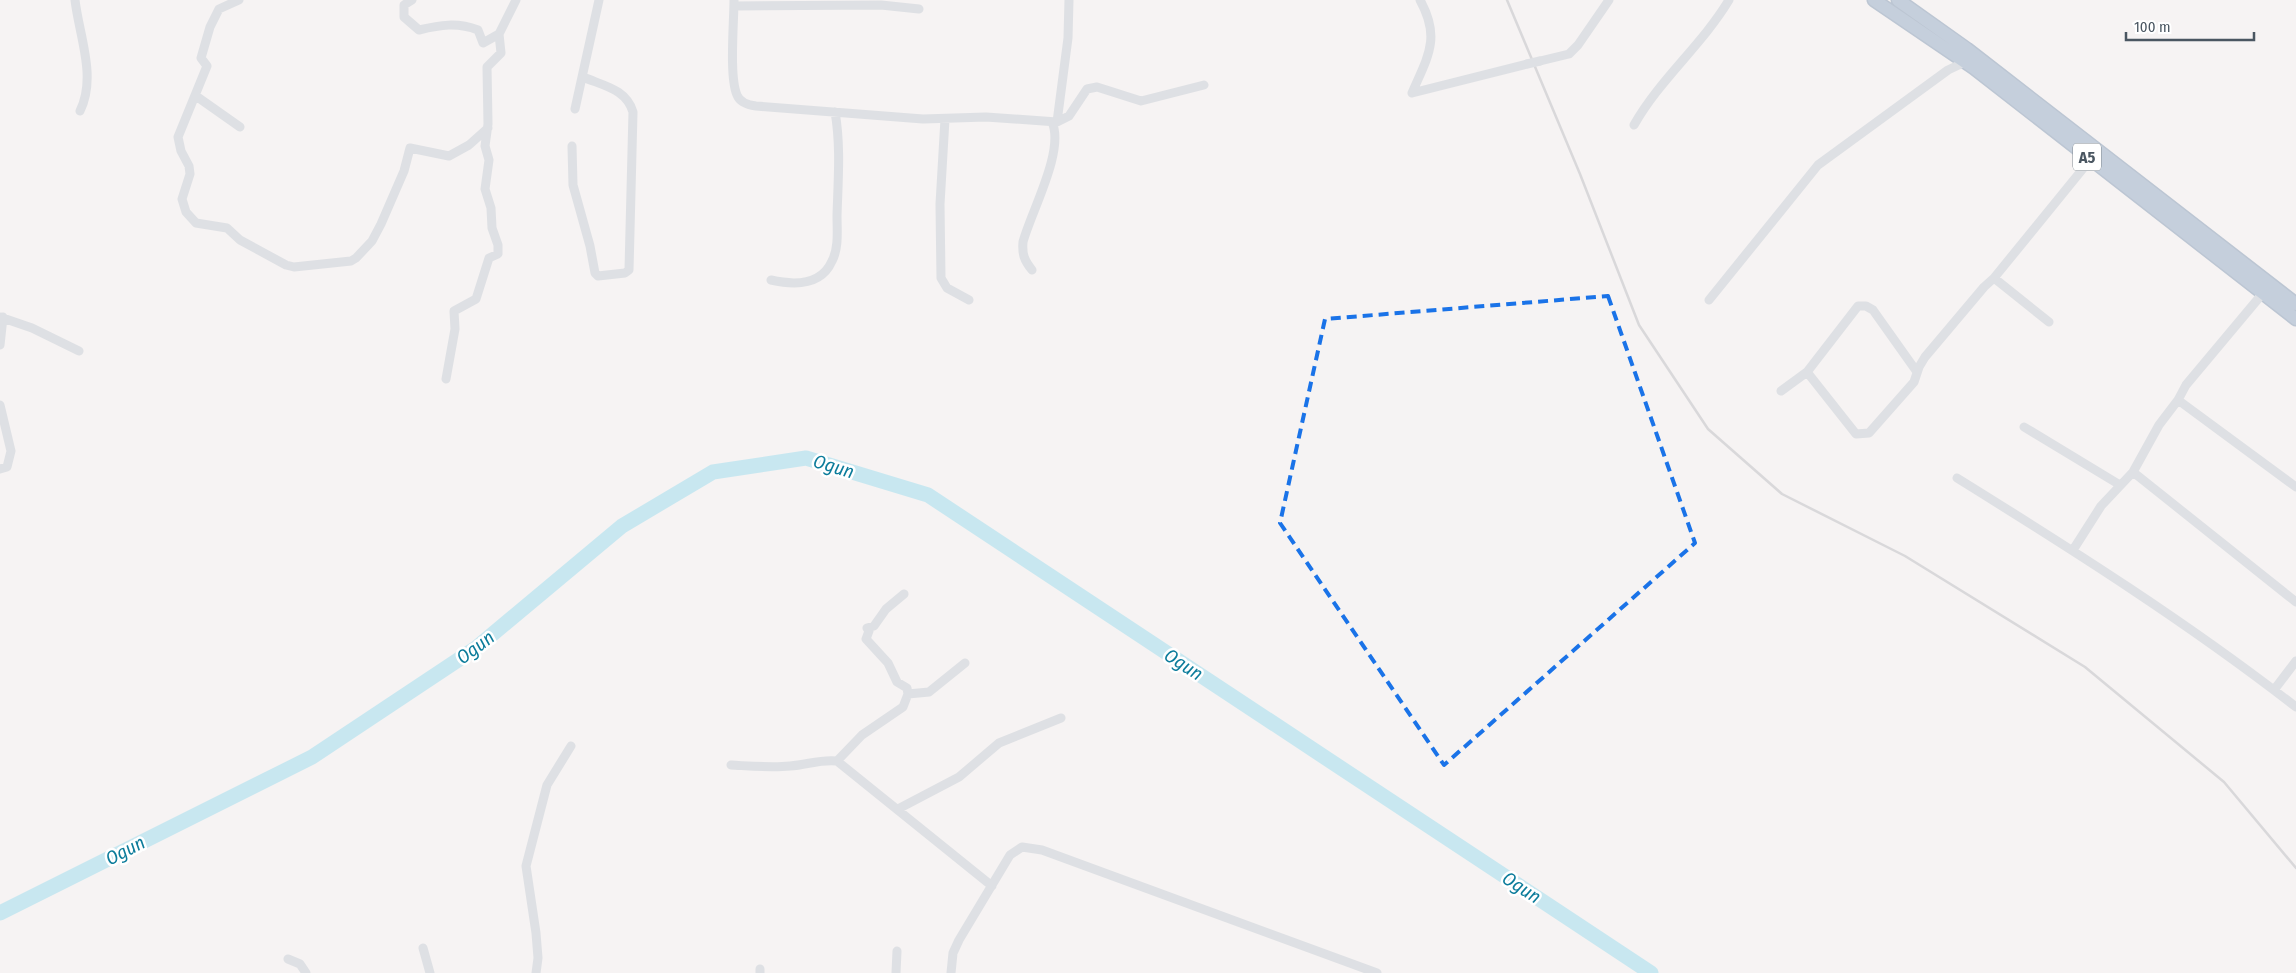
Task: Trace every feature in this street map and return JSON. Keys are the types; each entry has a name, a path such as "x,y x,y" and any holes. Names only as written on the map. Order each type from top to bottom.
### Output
{"highway":[{"name":"A5","path":"1874,0 1965,62 2296,319"},
{"name":"A5","path":"1904,1 2296,304"}],"street":[{"path":"76,0 85,50 86,70 86,99 80,111"},
{"path":"239,0 220,9 210,27 201,58 207,66 178,137 181,151 189,166 190,174 182,199 186,212 196,223 227,228 240,240 273,259 294,267 351,262 372,241 381,224 404,171 410,148 449,156 469,145 488,128"},
{"path":"412,0 404,4 404,17 419,30 448,24 469,27 478,30 483,43 499,34"},
{"path":"446,379 455,329 454,311 476,299 489,258 498,254 498,245 492,228 491,208 485,189 489,167 485,146 488,128 487,67 501,53 499,34 516,0"},
{"path":"575,109 599,0"},
{"path":"1032,270 1022,253 1023,242 1048,177 1068,38 1069,0"},
{"path":"1420,0 1430,21 1432,43 1412,92 1569,54 1578,45 1609,0"},
{"path":"1634,125 1648,101 1700,43 1730,0"},
{"path":"919,9 881,5 734,3 734,82 737,96 744,104 835,112 923,119 986,117 1055,122 1069,116 1083,93 1090,88 1097,87 1141,101 1204,86"},
{"path":"1709,300 1818,165 1948,70 1965,62"},
{"path":"572,146 573,185 590,246 595,273 598,276 625,273 629,270 633,112 630,101 624,94 583,78"},
{"path":"196,96 240,127"},
{"path":"771,280 800,284 813,280 832,262 837,244 839,201 838,131 835,112"},
{"path":"945,118 940,204 941,278 947,288 969,300"},
{"path":"1807,372 1856,434 1869,433 1914,382 1925,357 1984,287 1994,278 2090,160"},
{"path":"1994,278 2049,322"},
{"path":"2072,550 2102,506 2132,472 2186,385 2263,293"},
{"path":"1781,391 1807,372 1852,311 1858,306 1866,306 1873,310 1917,372"},
{"path":"0,345 1,317 79,351"},
{"path":"2178,400 2296,487"},
{"path":"0,405 11,450 7,467 0,469"},
{"path":"2024,427 2120,486"},
{"path":"2132,472 2296,602"},
{"path":"1957,478 2072,550 2296,707"},
{"path":"837,760 862,735 903,707 908,694 907,688 897,682 888,663 866,638 869,631 867,628 874,626 886,609 904,594"},
{"path":"2274,690 2296,661"},
{"path":"908,694 929,692 965,663"},
{"path":"898,809 959,777 999,743 1061,718"},
{"path":"536,973 538,958 536,933 526,866 547,785 571,746"},
{"path":"731,765 788,767 823,759 837,760 992,886"},
{"path":"952,973 953,953 1015,849 1022,847 1042,850 1377,973"},
{"path":"423,948 430,973"},
{"path":"896,973 897,951"},
{"path":"288,959 300,964 306,973"}],"highlighted area":[{"path":"1608,296 1695,543 1444,765 1280,523 1325,319"}],"waterway":[{"name":"Ogun","path":"0,913 312,757 476,648 622,526 713,472 806,458 928,495 1651,973"}],"railway":[{"path":"1507,0 1580,174 1639,325 1708,429 1782,494 1905,556 2085,667 2224,782 2296,868"}]}
